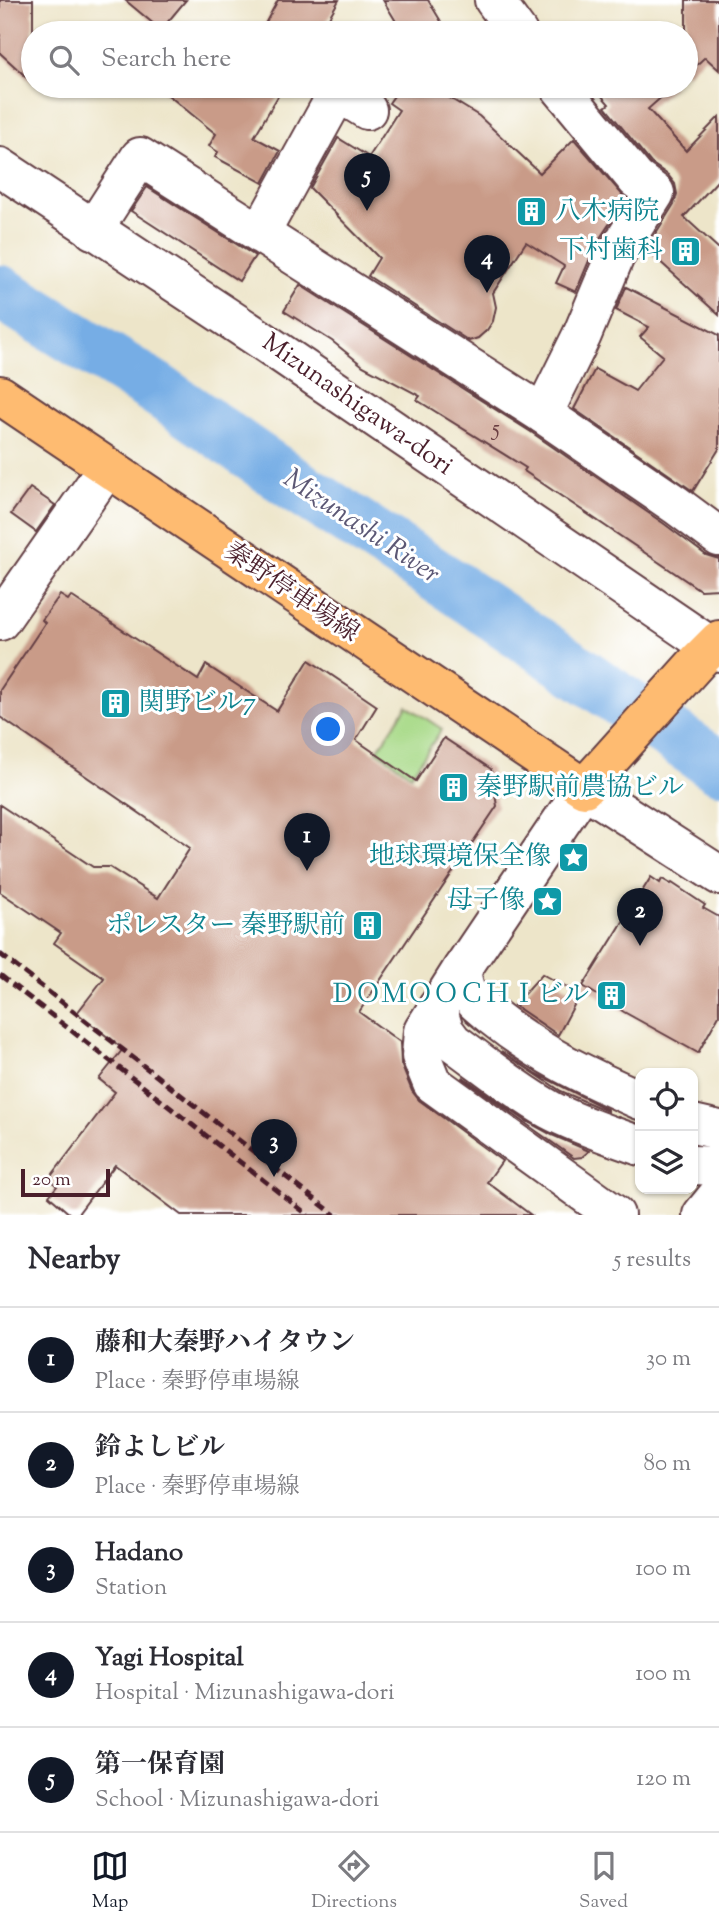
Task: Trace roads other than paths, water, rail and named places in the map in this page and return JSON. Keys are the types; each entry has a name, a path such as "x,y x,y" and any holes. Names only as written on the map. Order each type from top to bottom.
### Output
{"main road":[{"name":"秦野停車場線","path":"0,395 107,468 592,779"},
{"path":"592,779 712,650"}],"street":[{"path":"494,0 509,21"},
{"path":"261,232 335,98"},
{"path":"348,98 367,110"},
{"path":"543,414 582,335 615,256 655,192 636,180 569,98"},
{"path":"93,230 141,157 543,414 719,537"},
{"name":"Mizunashigawa-dori","path":"0,167 257,337 712,650"},
{"path":"0,621 107,468"},
{"path":"615,1215 432,1083 421,1056 423,1031 462,969 592,779 719,875"},
{"path":"462,969 467,992 477,1004 519,1038 578,1072 635,1098"},
{"path":"437,1008 444,1030 453,1042 523,1093 574,1121 635,1144"},
{"path":"698,1125 719,1130"},
{"path":"698,1165 719,1166"},
{"path":"702,1215 719,1194"}],"waterway":[{"name":"Mizunashi River","path":"0,292 155,388 294,484 449,584 719,767"}],"railway":[{"path":"0,954 335,1215"},
{"path":"0,975 308,1215"}],"place":[{"name":"第一保育園","path":"367,211"},
{"name":"八木病院","path":"532,212"},
{"name":"下村歯科","path":"686,251"},
{"name":"Yagi Hospital","path":"487,293"},
{"name":"関野ビル7","path":"116,703"},
{"name":"秦野駅前農協ビル","path":"453,788"},
{"name":"地球環境保全像","path":"574,857"},
{"name":"藤和大秦野ハイタウン","path":"307,871"},
{"name":"母子像","path":"548,901"},
{"name":"ポレスター 秦野駅前","path":"368,926"},
{"name":"鈴よしビル","path":"640,946"},
{"name":"ＤＯＭＯＯＣＨＩビル","path":"612,995"},
{"name":"Hadano","path":"274,1177"}]}
